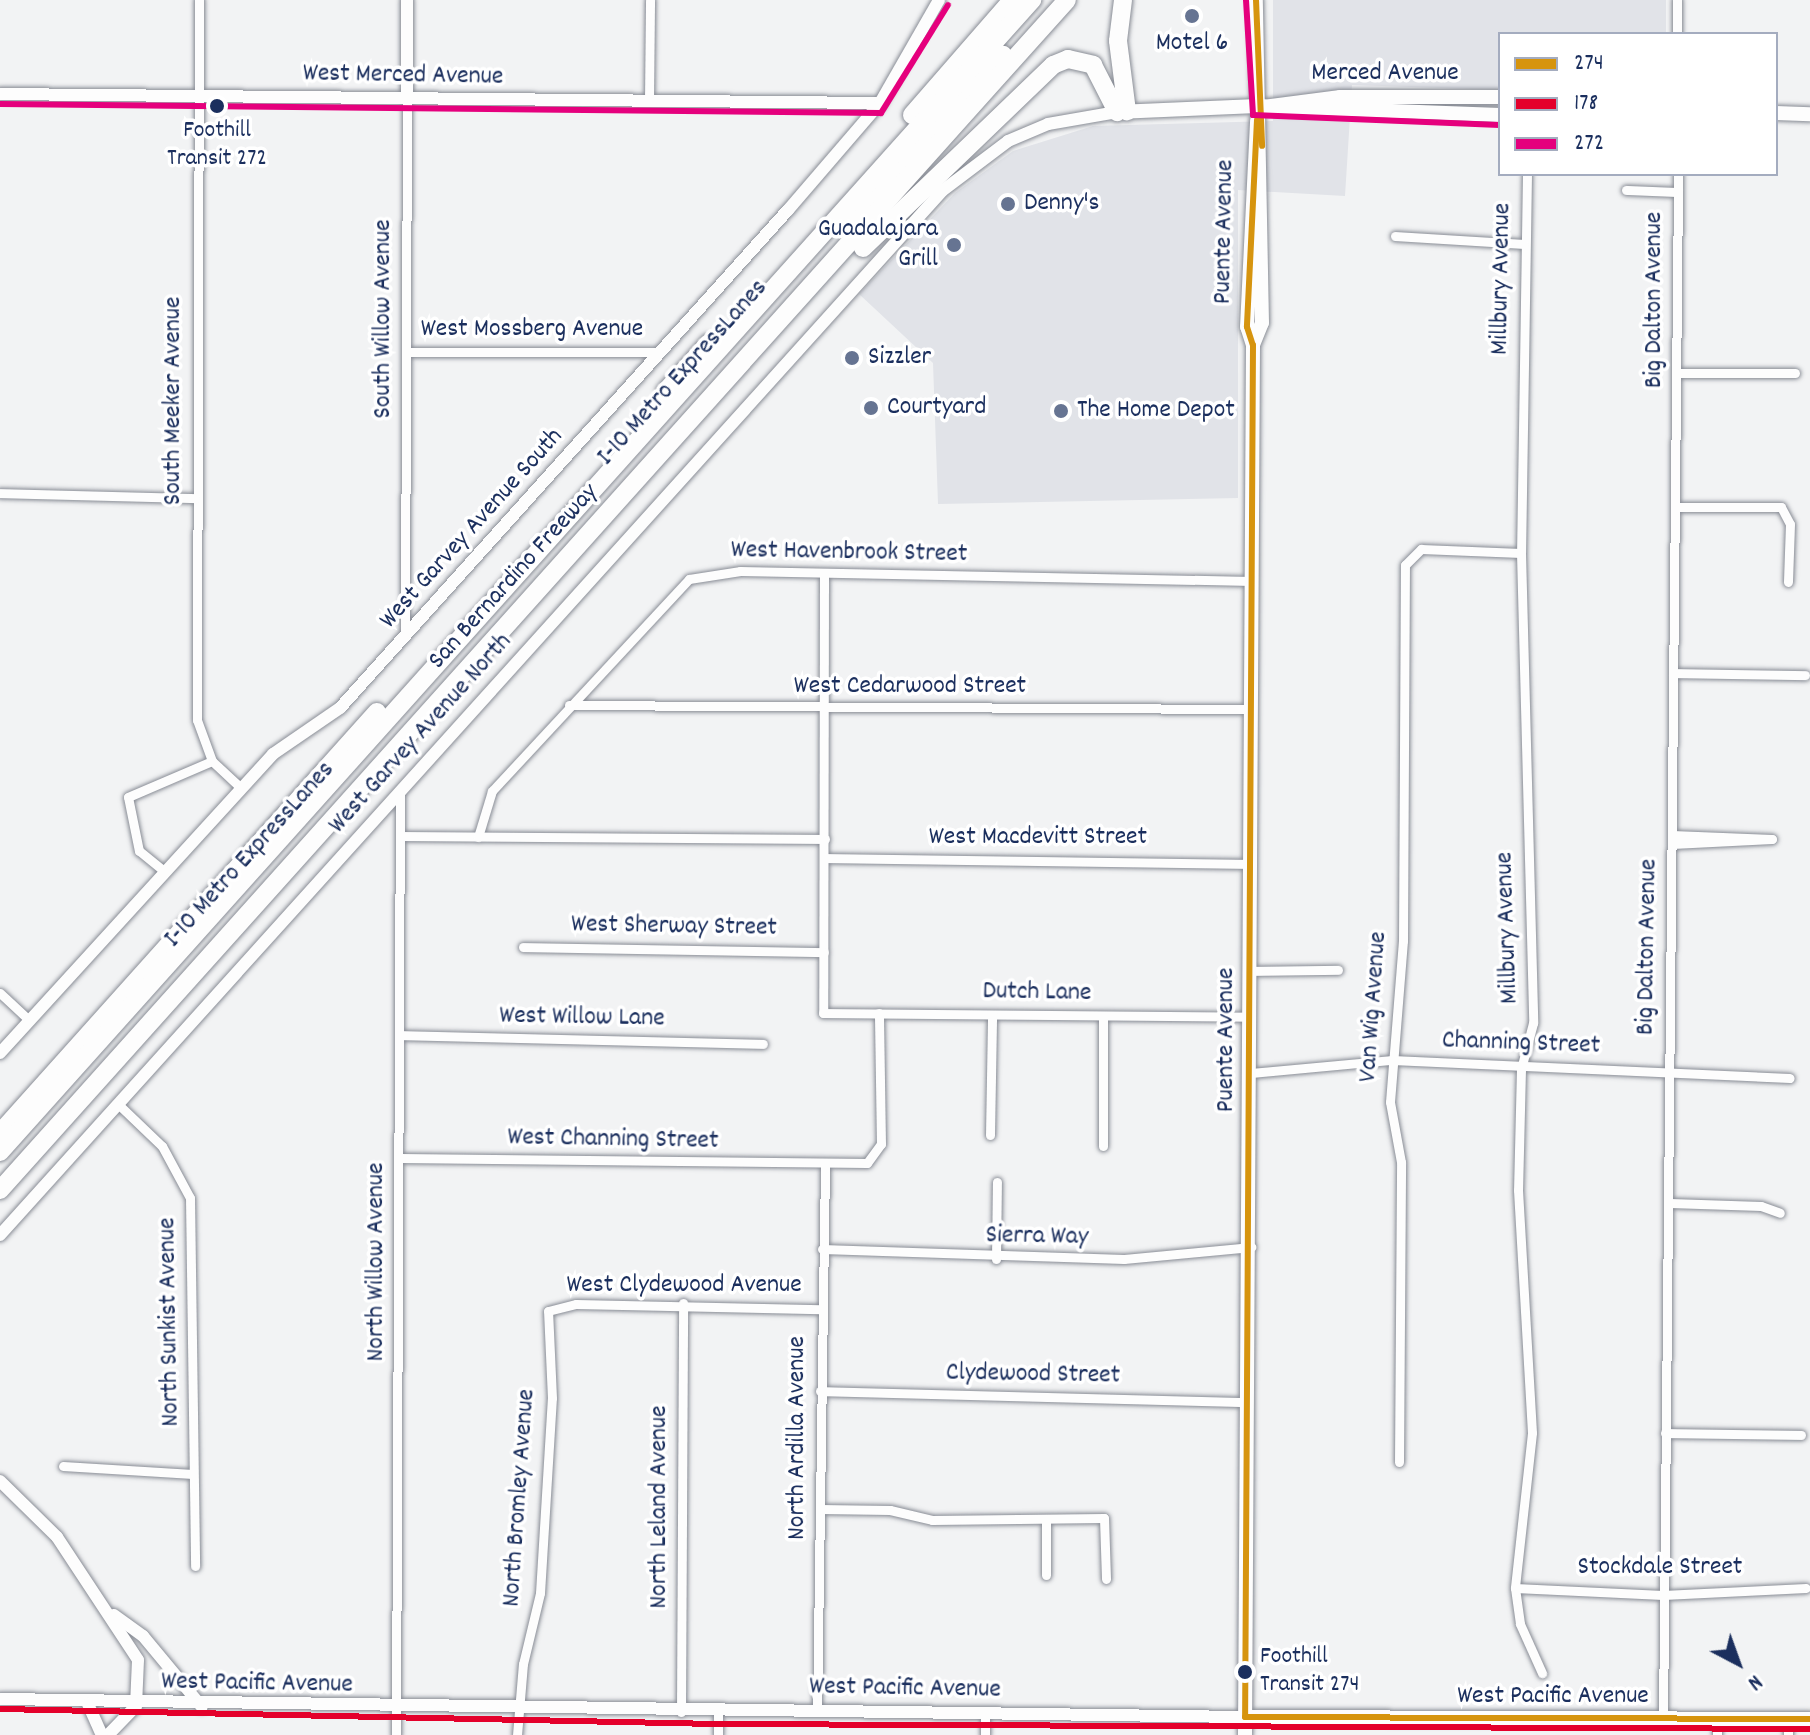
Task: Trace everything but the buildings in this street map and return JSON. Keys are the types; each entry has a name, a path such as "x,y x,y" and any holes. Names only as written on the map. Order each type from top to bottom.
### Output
{"highway":[{"path":"916,111 999,0"},
{"name":"San Bernardino Freeway","path":"0,1133 1012,0"},
{"name":"I-10 Metro ExpressLanes","path":"0,1152 1032,0"},
{"name":"I-10 Metro ExpressLanes","path":"0,1172 1051,0"},
{"name":"San Bernardino Freeway","path":"0,1190 1067,0"},
{"path":"1122,112 1118,41 1123,0"},
{"path":"767,336 807,309 1022,88 1053,65 1068,59 1093,65 1122,112"},
{"path":"0,1114 51,1074"}],"main road":[{"name":"Puente Avenue","path":"1245,1735 1245,1402 1251,1247 1249,864 1253,345 1248,254 1262,111 1256,0"},
{"name":"Merced Avenue","path":"1262,111 1340,97 1498,97"},
{"path":"1122,112 1262,111"},
{"name":"Merced Avenue","path":"1262,111 1498,115"},
{"path":"1778,113 1810,114"},
{"name":"West Pacific Avenue","path":"1245,1717 1663,1721 1717,1728 1788,1727 1810,1719"}],"street":[{"name":"South Meeker Avenue","path":"199,0 195,498 197,720 212,761 240,787"},
{"name":"South Willow Avenue","path":"405,637 407,0"},
{"path":"649,100 650,0"},
{"name":"West Garvey Avenue South","path":"0,1053 240,787 273,754 340,708 405,637 880,103 939,0"},
{"path":"1677,0 1677,32"},
{"name":"West Merced Avenue","path":"0,94 880,103"},
{"name":"West Garvey Avenue North","path":"0,1235 874,262 942,191 1008,141 1048,124 1122,112"},
{"name":"Millbury Avenue","path":"1527,176 1521,553 1533,1023 1521,1069 1519,1203 1532,1433 1515,1588 1520,1624 1542,1673"},
{"name":"Big Dalton Avenue","path":"1663,1721 1678,176"},
{"path":"1626,190 1678,192"},
{"path":"1395,236 1524,244"},
{"name":"West Mossberg Avenue","path":"406,352 658,352"},
{"path":"1677,373 1795,373"},
{"path":"0,493 195,498"},
{"path":"1676,507 1781,507 1790,524 1788,582"},
{"name":"Van Wig Avenue","path":"1399,1462 1401,1162 1391,1123 1392,1060 1403,941 1408,555 1521,553"},
{"name":"West Havenbrook Street","path":"478,837 492,791 689,579 740,571 1252,581"},
{"path":"824,575 827,710 824,952"},
{"path":"1673,673 1805,675"},
{"name":"West Cedarwood Street","path":"569,705 827,710 1251,709"},
{"path":"164,871 139,851 128,797 212,761"},
{"name":"North Willow Avenue","path":"396,1735 403,836 400,789"},
{"path":"403,836 825,839"},
{"path":"1672,840 1772,839 1672,840"},
{"name":"West Macdevitt Street","path":"826,858 1249,864"},
{"name":"West Sherway Street","path":"523,947 824,952"},
{"name":"Dutch Lane","path":"824,952 823,1013 1251,1017"},
{"path":"1250,971 1338,970"},
{"path":"0,993 29,1020"},
{"path":"825,1166 867,1163 878,1155 879,1013"},
{"path":"990,1135 992,1015"},
{"path":"1103,1016 1103,1146"},
{"name":"West Willow Lane","path":"400,1035 763,1044"},
{"name":"Channing Street","path":"1251,1073 1392,1060 1521,1069 1669,1070 1790,1078"},
{"name":"North Sunkist Avenue","path":"118,1104 162,1146 190,1198 195,1566"},
{"name":"West Channing Street","path":"400,1158 825,1166"},
{"name":"North Ardilla Avenue","path":"817,1711 825,1166"},
{"path":"996,1259 997,1182"},
{"path":"1670,1203 1761,1206 1780,1213"},
{"name":"Sierra Way","path":"822,1249 996,1259 1124,1259 1251,1247"},
{"name":"West Clydewood Avenue","path":"548,1311 576,1304 683,1303 821,1309"},
{"name":"North Leland Avenue","path":"681,1712 683,1303"},
{"name":"North Bromley Avenue","path":"517,1735 517,1710 540,1593 552,1398 548,1311"},
{"name":"Clydewood Street","path":"820,1391 1245,1402"},
{"path":"1665,1433 1801,1435"},
{"path":"63,1466 193,1474"},
{"path":"0,1481 57,1537 109,1611 138,1660 136,1706 105,1735 98,1712 88,1704"},
{"path":"820,1509 890,1510 932,1520 1104,1518 1106,1579"},
{"path":"1046,1519 1046,1575"},
{"name":"Stockdale Street","path":"1515,1588 1663,1595 1806,1588"},
{"path":"109,1611 143,1636 202,1707"},
{"name":"West Pacific Avenue","path":"0,1699 136,1706 396,1710 718,1714 817,1711 1245,1717"},
{"path":"985,1713 985,1735"},
{"path":"718,1714 718,1735"}],"shaded area":[{"path":"1273,0 1666,0 1666,32 1498,32 1498,90 1352,85 1345,196 1238,190 1238,498 938,504 933,363 859,294 955,193 1013,151 1093,126 1273,121"}],"transit line":[{"name":"272","path":"1246,0 1253,115 1498,125"},
{"name":"274","path":"1256,0 1262,146"},
{"name":"272","path":"0,104 881,113 948,5"},
{"name":"274","path":"1257,120 1247,327 1253,345 1245,1717 1810,1719"},
{"name":"178","path":"0,1709 718,1724 1810,1729"}],"place":[{"name":"Motel 6","path":"1192,16"},
{"name":"Foothill Transit 272","path":"217,106"},
{"name":"Denny's","path":"1008,204"},
{"name":"Guadalajara Grill","path":"954,245"},
{"name":"Sizzler","path":"852,358"},
{"name":"Courtyard","path":"871,408"},
{"name":"The Home Depot","path":"1061,411"},
{"name":"Foothill Transit 274","path":"1245,1672"}]}
